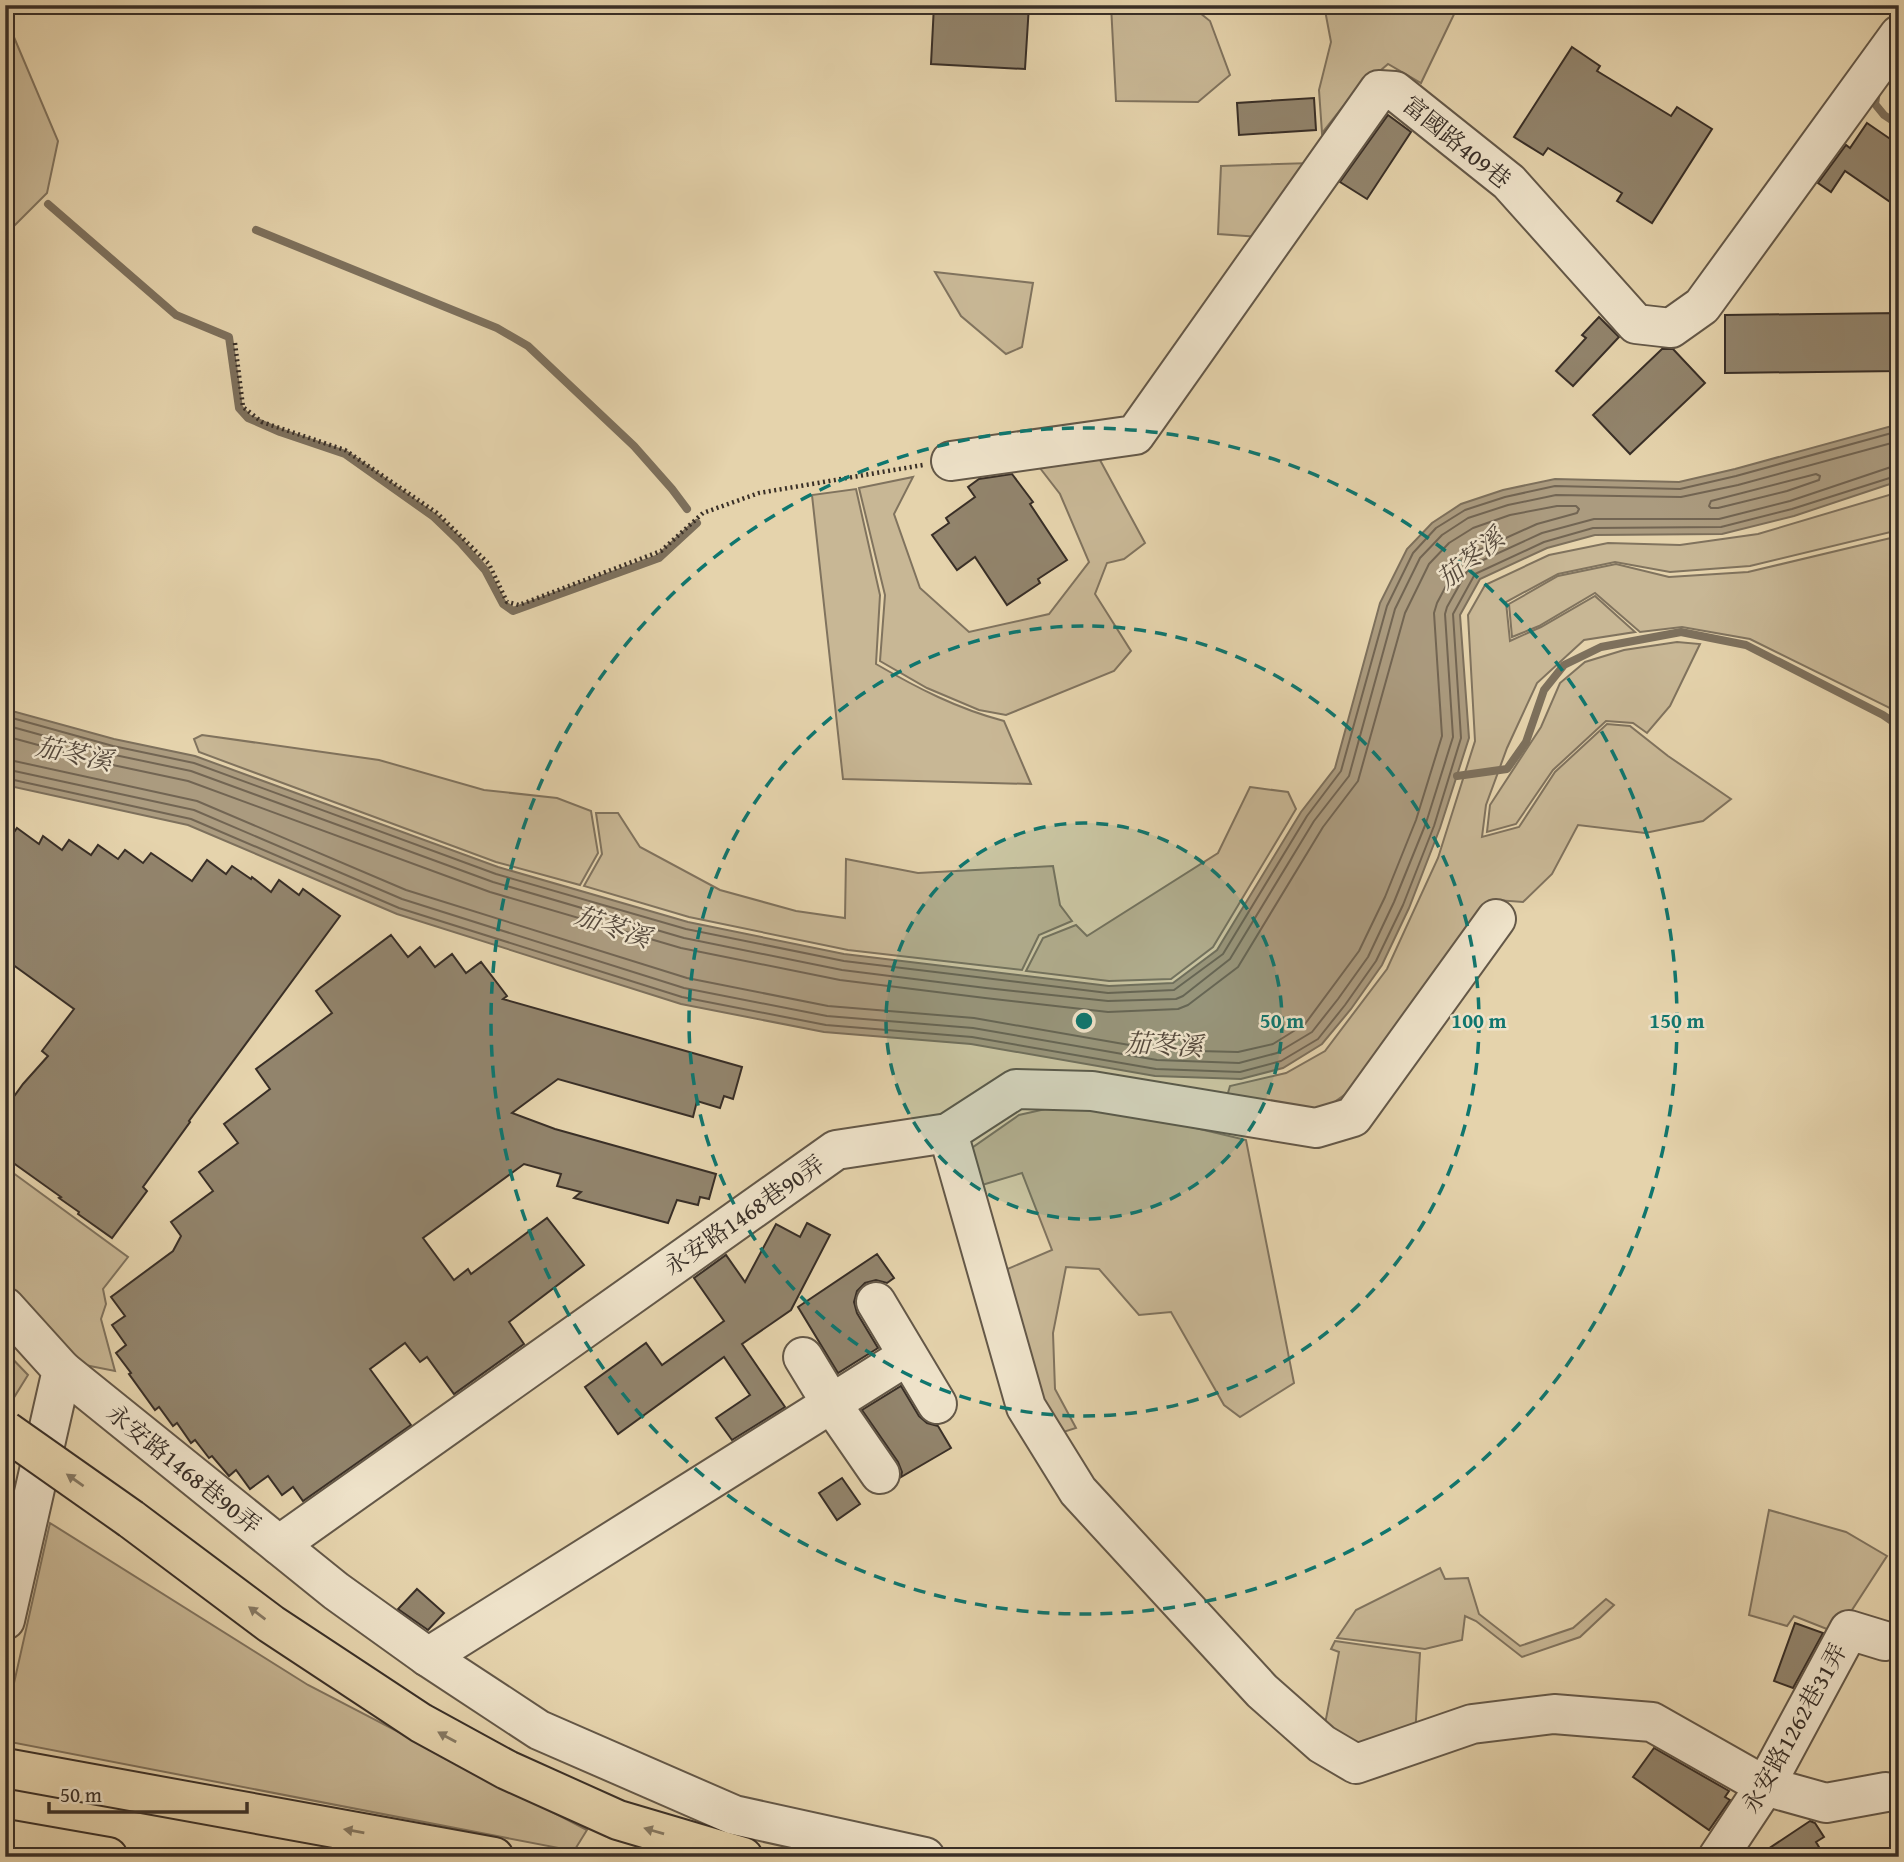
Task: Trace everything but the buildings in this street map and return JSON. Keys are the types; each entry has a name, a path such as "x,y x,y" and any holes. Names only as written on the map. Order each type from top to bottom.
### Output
{"highway":[{"path":"6,1430 271,1624 421,1723 507,1770 618,1820 743,1857"},
{"path":"5,1768 494,1857"},
{"path":"5,1839 108,1857"}],"street":[{"name":"富國路409巷","path":"951,461 1135,435 1379,90 1395,91 1509,182 1636,324 1671,328 1702,306 1899,34"},
{"name":"永安路1468巷90弄","path":"5,1307 62,1370 279,1545 836,1150 948,1133 1016,1089 1092,1091 1316,1128 1353,1117 1496,919"},
{"path":"948,1133 1026,1407 1078,1491 1262,1691 1322,1744 1356,1764 1472,1724 1554,1714 1652,1722 1765,1786 1826,1803 1886,1792"},
{"path":"876,1302 937,1404"},
{"path":"428,1657 907,1356"},
{"path":"803,1357 880,1474"},
{"path":"5,1620 62,1370"},
{"path":"279,1545 336,1591 428,1657 539,1730 734,1815 925,1857"},
{"name":"永安路1262巷31弄","path":"1718,1857 1765,1786 1849,1630 1885,1641"}],"path":[{"path":"235,343 243,407 262,422 345,450 437,513 489,565 507,602 519,605 661,551 703,513 759,493 951,461"}],"shaded area":[{"path":"1111,5 1190,5 1210,21 1230,75 1198,102 1116,101"},
{"path":"1324,5 1458,6 1421,83 1388,64 1352,95 1322,133 1319,90 1331,42"},
{"path":"5,16 58,141 47,193 10,230 5,230"},
{"path":"1311,163 1260,237 1218,234 1221,166"},
{"path":"935,272 1033,283 1022,347 1006,354 961,316"},
{"path":"1094,449 1145,543 1124,559 1107,563 1095,594 1131,651 1114,671 1006,715 979,710 927,688 880,661 885,595 859,488 913,477 894,514 920,588 969,632 1049,614 1089,562 1060,494 1033,459"},
{"path":"856,489 880,595 876,664 938,697 1004,721 1031,784 843,779 812,495"},
{"path":"1899,492 1899,530 1750,566 1670,572 1615,562 1558,574 1506,602 1510,641 1541,627 1595,596 1635,632 1584,640 1537,683 1507,748 1486,805 1482,837 1519,827 1555,772 1607,724 1630,726 1731,799 1703,821 1645,833 1578,825 1552,874 1523,902 1496,900 1361,1083 1326,1108 1294,1112 1225,1103 1230,1086 1286,1073 1325,1051 1387,969 1438,858 1475,741 1468,615 1485,585 1549,555 1608,543 1680,545 1758,534"},
{"path":"1899,536 1899,715 1888,707 1750,639 1682,627 1640,632 1595,593 1539,626 1512,637 1509,604 1558,576 1616,564 1669,577 1748,572"},
{"path":"1677,642 1700,644 1670,706 1647,733 1633,723 1606,721 1553,770 1516,824 1487,832 1490,805 1541,727 1560,683 1585,662 1624,650"},
{"path":"202,735 379,760 484,790 557,798 591,811 598,853 580,885 496,862 199,752 194,739"},
{"path":"1250,787 1288,792 1296,809 1213,947 1171,979 1109,981 1026,971 1043,938 1076,925 1087,936 1218,853"},
{"path":"596,813 618,813 640,847 720,890 796,911 845,918 846,859 918,873 1053,866 1060,905 1072,921 1039,935 1022,970 848,950 689,917 584,886 602,854"},
{"path":"1072,1103 1141,1115 1246,1140 1294,1383 1240,1417 1224,1405 1171,1312 1139,1315 1099,1269 1066,1267 1053,1333 1055,1389 1076,1428 1057,1434 1031,1387 1005,1270 1052,1250 1022,1173 982,1185 969,1150 1019,1115"},
{"path":"5,1167 128,1257 103,1289 106,1304 101,1319 115,1371 85,1365 5,1291"},
{"path":"5,1351 28,1375 13,1399 5,1394"},
{"path":"1769,1510 1846,1532 1887,1556 1837,1633 1794,1616 1787,1626 1749,1615"},
{"path":"50,1523 308,1685 587,1830 574,1851 5,1741 5,1723"},
{"path":"1440,1568 1445,1579 1468,1578 1479,1614 1520,1646 1573,1628 1606,1599 1614,1605 1580,1637 1522,1657 1476,1621 1465,1616 1462,1640 1425,1649 1337,1638 1356,1610"},
{"path":"1335,1641 1420,1653 1415,1736 1375,1748 1344,1738 1325,1724 1339,1652 1331,1649"}],"water":[{"name":"茄苳溪","path":"1899,424 1899,481 1794,516 1722,534 1595,535 1547,548 1480,579 1460,615 1469,738 1440,828 1409,908 1382,965 1322,1044 1283,1068 1241,1079 1155,1076 971,1044 824,1032 681,1004 397,914 188,825 5,785 5,709 114,739 195,756 498,867 688,922 844,954 1109,986 1173,983 1217,950 1301,812 1335,768 1380,603 1407,549 1432,523 1461,504 1503,490 1555,479 1679,482"}],"waterway":[{"path":"1877,91 1875,104 1884,115 1899,125"},
{"path":"48,204 176,315 229,337 239,408 248,418 345,454 434,517 485,570 503,604 513,611 659,558 697,523"},
{"path":"256,230 497,328 528,346 634,446 687,509"},
{"path":"1457,776 1507,769 1526,742 1544,690 1564,665 1601,647 1681,632 1746,645 1883,715 1899,726"}]}
